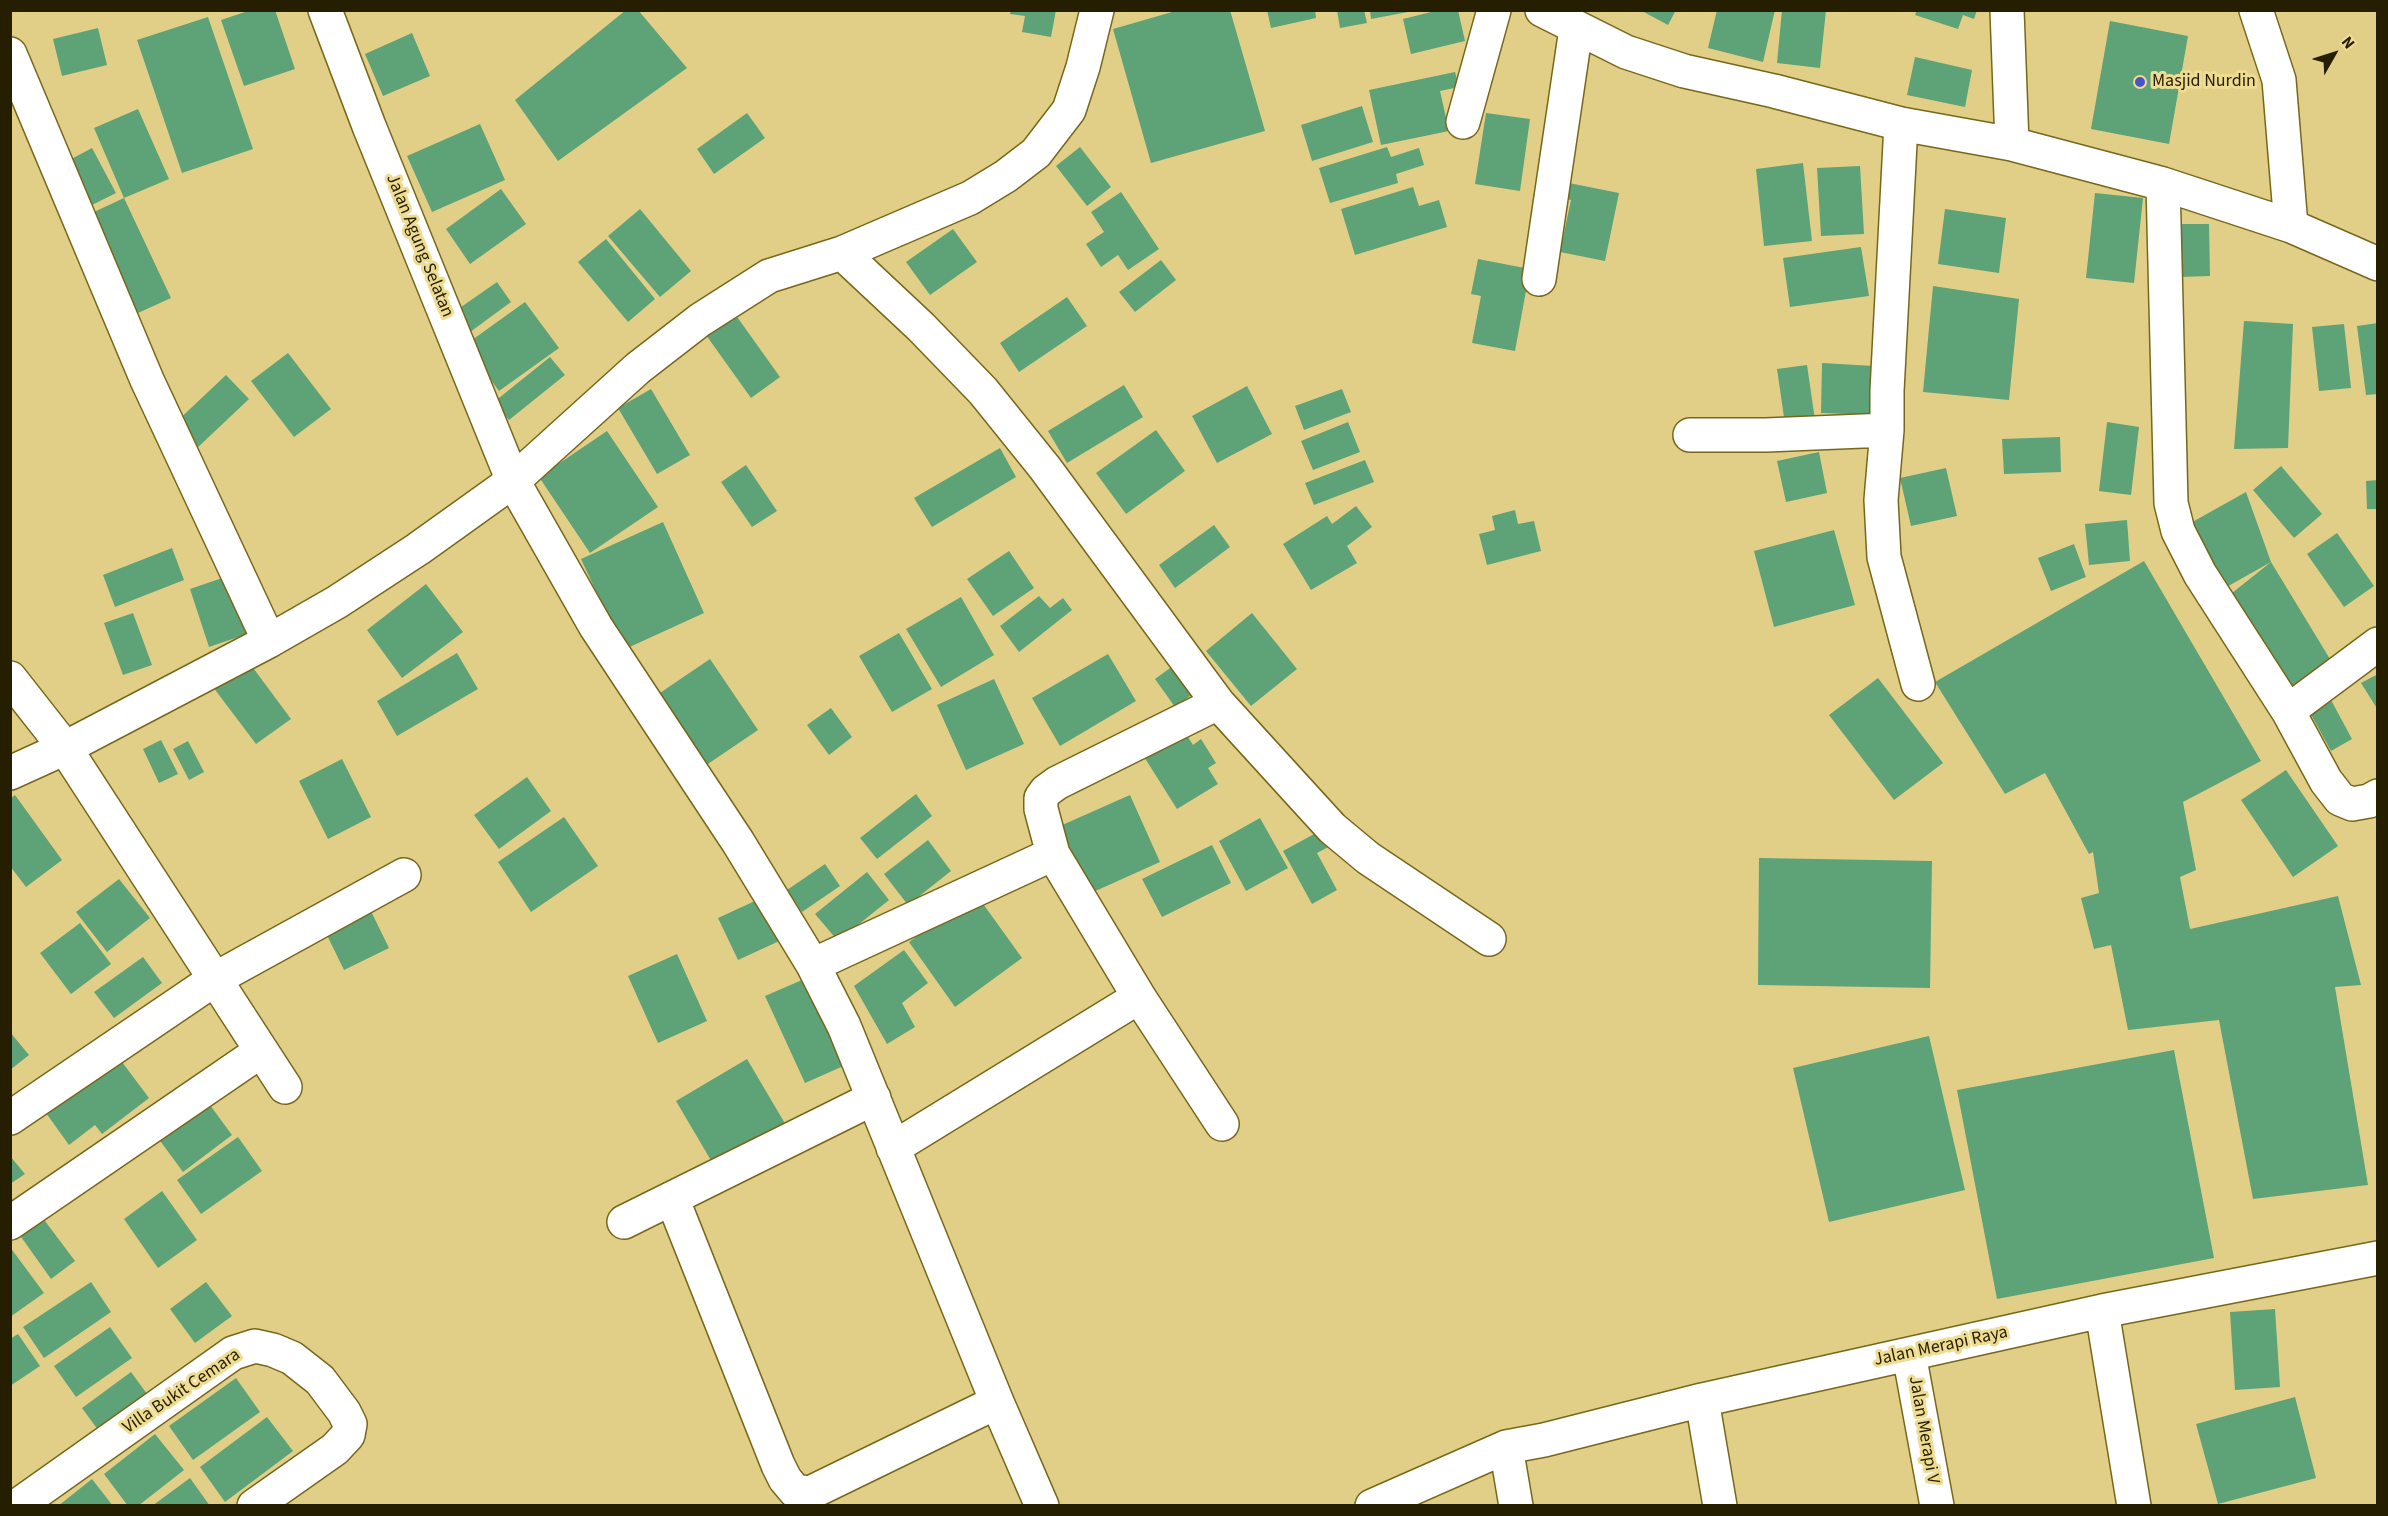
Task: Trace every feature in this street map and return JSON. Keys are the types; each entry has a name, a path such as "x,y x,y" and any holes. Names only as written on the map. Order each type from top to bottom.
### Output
{"street":[{"name":"Jalan Agung Selatan","path":"325,10 513,482 596,627 738,842 813,965 844,1026 997,1402 1042,1506"},
{"path":"10,773 65,748 269,641 337,602 418,549 513,482 638,368 700,320 769,276 842,253 970,198 1006,176 1036,153 1068,110 1083,67 1097,10"},
{"path":"1463,122 1494,10"},
{"path":"1542,10 1626,52 1684,70 1901,123 2012,144 2163,184 2291,226 2378,264"},
{"path":"2007,10 2012,144"},
{"path":"2256,10 2279,80 2291,226"},
{"path":"1539,279 1576,29"},
{"path":"10,54 147,380 269,641"},
{"path":"1901,123 1887,429 1881,500 1884,558 1918,684"},
{"path":"2163,184 2170,502 2178,531 2200,574 2288,711 2326,781 2340,799 2352,804 2369,801 2378,796"},
{"path":"842,253 921,327 983,391 1045,468 1218,703 1332,828 1368,858 1489,939"},
{"path":"1690,435 1766,435 1887,429"},
{"path":"2288,711 2378,644"},
{"path":"10,678 65,748 285,1087"},
{"path":"1218,703 1058,783 1046,791 1041,798 1041,809 1053,854 1138,997 1222,1124"},
{"path":"813,965 1053,854"},
{"path":"10,1119 215,979 404,876"},
{"path":"894,1148 1138,997"},
{"path":"10,1223 261,1052"},
{"path":"624,1222 874,1098"},
{"path":"672,1198 778,1465 785,1479 795,1491 810,1493 997,1402"},
{"name":"Jalan Merapi Raya","path":"1372,1506 1506,1447 1544,1440 1702,1400 2102,1311 2378,1258"},
{"path":"2102,1311 2134,1506"},
{"name":"Villa Bukit Cemara","path":"17,1506 233,1353 255,1346 292,1358 320,1380 345,1412 350,1424 348,1435 335,1449 254,1506"},
{"name":"Jalan Merapi V","path":"1909,1354 1937,1506"},
{"path":"1702,1400 1720,1506"},
{"path":"1506,1447 1516,1506"}],"building":[{"path":"251,10 275,10 295,69 244,86 221,20"},
{"path":"626,10 638,10 687,68 558,161 515,100"},
{"path":"1011,10 1056,10 1051,37 1022,32 1025,16 1010,14"},
{"path":"1179,10 1230,10 1265,131 1151,163 1113,29"},
{"path":"1267,10 1315,10 1316,18 1271,28"},
{"path":"1337,10 1364,10 1367,23 1340,28"},
{"path":"1370,10 1408,10 1408,12 1371,19"},
{"path":"1439,10 1458,10 1465,41 1411,54 1403,19"},
{"path":"1640,10 1676,10 1668,25"},
{"path":"1717,10 1775,10 1763,62 1708,48"},
{"path":"1782,10 1826,10 1820,68 1777,63"},
{"path":"1917,10 1977,10 1974,19 1963,15 1958,29 1915,15"},
{"path":"208,17 253,149 182,173 137,40"},
{"name":"Masjid Nurdin","path":"2110,21 2188,36 2169,144 2091,129"},
{"path":"98,28 107,65 62,76 53,39"},
{"path":"412,33 430,76 383,96 365,54"},
{"path":"1915,57 1972,70 1965,107 1907,95"},
{"path":"1455,72 1459,87 1440,91 1449,131 1381,145 1369,90"},
{"path":"1362,106 1373,142 1312,161 1301,125"},
{"path":"138,109 169,179 124,198 94,128"},
{"path":"747,113 765,138 714,174 697,149"},
{"path":"1486,113 1530,119 1520,191 1475,184"},
{"path":"480,124 505,180 432,212 407,156"},
{"path":"1080,147 1111,187 1087,206 1056,166"},
{"path":"1387,147 1391,157 1419,148 1424,165 1396,174 1398,183 1330,203 1319,168"},
{"path":"92,148 116,193 86,208 62,164"},
{"path":"1803,163 1812,241 1764,246 1756,169"},
{"path":"1860,166 1864,234 1821,236 1817,168"},
{"path":"1569,183 1619,193 1605,261 1560,252 1571,200 1566,199"},
{"path":"1413,187 1419,206 1439,200 1447,227 1355,255 1341,209"},
{"path":"501,189 526,224 470,264 446,229"},
{"path":"1121,192 1159,249 1128,270 1118,255 1101,267 1086,244 1104,232 1091,212"},
{"path":"2095,193 2143,198 2134,283 2086,278"},
{"path":"124,198 171,298 127,318 81,218"},
{"path":"640,209 691,271 660,297 608,236"},
{"path":"1945,209 2006,218 1999,273 1938,264"},
{"path":"2179,224 2209,224 2210,276 2180,277"},
{"path":"953,229 977,262 930,295 906,262"},
{"path":"606,239 655,299 628,322 578,262"},
{"path":"1861,247 1869,296 1790,307 1783,258"},
{"path":"1478,259 1530,269 1515,351 1472,343 1481,296 1471,294"},
{"path":"1161,260 1176,280 1135,312 1119,292"},
{"path":"497,282 511,302 466,335 451,314"},
{"path":"1933,286 2019,299 2009,400 1923,392"},
{"path":"1067,297 1087,326 1019,372 1000,343"},
{"path":"525,302 559,348 499,391 465,345"},
{"path":"735,314 780,377 751,398 706,335"},
{"path":"2244,321 2293,324 2288,448 2234,449"},
{"path":"2378,323 2378,394 2366,395 2357,326"},
{"path":"2344,324 2351,388 2319,391 2312,327"},
{"path":"288,353 331,409 294,437 251,381"},
{"path":"550,357 565,375 509,420 494,402"},
{"path":"1822,363 1874,366 1873,415 1821,413"},
{"path":"1807,365 1815,420 1785,424 1777,369"},
{"path":"226,375 249,399 195,450 172,426"},
{"path":"1124,385 1143,417 1067,463 1048,431"},
{"path":"1247,386 1272,434 1217,463 1192,416"},
{"path":"651,389 690,455 657,474 618,408"},
{"path":"1342,389 1351,412 1304,430 1295,406"},
{"path":"1348,422 1360,452 1313,470 1301,441"},
{"path":"2107,422 2139,427 2131,495 2099,491"},
{"path":"1156,430 1185,471 1126,514 1096,473"},
{"path":"607,431 658,507 590,553 539,477"},
{"path":"2060,437 2061,472 2004,474 2002,439"},
{"path":"1000,448 1016,477 932,527 914,498"},
{"path":"1819,452 1827,493 1786,502 1777,461"},
{"path":"1365,460 1374,482 1314,505 1305,483"},
{"path":"746,465 777,511 752,527 721,482"},
{"path":"2281,466 2322,514 2294,538 2253,490"},
{"path":"1946,468 1957,516 1911,526 1900,478"},
{"path":"2378,480 2378,509 2367,509 2366,481"},
{"path":"2246,492 2271,562 2223,589 2187,525"},
{"path":"1356,506 1372,527 1347,546 1357,563 1311,590 1283,544 1327,516 1332,524"},
{"path":"1515,510 1518,524 1534,521 1541,551 1487,565 1479,534 1495,530 1492,516"},
{"path":"2127,520 2130,561 2089,565 2085,524"},
{"path":"663,522 704,613 623,650 581,559"},
{"path":"1214,525 1230,547 1175,588 1159,565"},
{"path":"1834,530 1855,605 1774,627 1754,551"},
{"path":"2337,533 2374,586 2344,607 2307,554"},
{"path":"2074,544 2086,577 2051,591 2038,558"},
{"path":"172,548 184,580 115,607 103,575"},
{"path":"1009,551 1034,588 993,616 967,579"},
{"path":"2144,561 2261,761 2183,802 2196,870 2180,877 2190,929 2338,896 2361,985 2335,987 2368,1185 2253,1199 2219,1020 2128,1030 2111,945 2094,949 2081,898 2099,893 2093,852 2089,854 2045,773 2005,794 1935,682"},
{"path":"2271,562 2333,664 2287,694 2222,601"},
{"path":"228,576 247,634 209,647 190,589"},
{"path":"426,584 463,632 402,678 367,630"},
{"path":"1039,596 1050,608 1063,598 1072,610 1019,652 1000,626"},
{"path":"961,597 994,655 941,687 906,629"},
{"path":"133,613 152,665 123,675 104,623"},
{"path":"1252,613 1297,669 1251,706 1206,651"},
{"path":"899,633 932,689 892,712 859,656"},
{"path":"457,653 478,689 397,736 377,701"},
{"path":"1108,654 1136,701 1060,746 1032,698"},
{"path":"710,659 758,730 702,768 654,697"},
{"path":"1181,660 1201,688 1175,707 1155,679"},
{"path":"248,661 291,719 256,744 213,687"},
{"path":"2378,674 2378,710 2361,683"},
{"path":"1878,678 1943,763 1894,800 1829,715"},
{"path":"994,679 1024,744 966,770 937,705"},
{"path":"2331,700 2352,739 2331,751 2309,711"},
{"path":"831,708 852,737 829,755 807,725"},
{"path":"1181,726 1193,745 1201,739 1216,763 1208,768 1218,784 1177,809 1141,752"},
{"path":"161,740 178,774 159,783 143,749"},
{"path":"188,741 204,772 189,780 173,749"},
{"path":"342,759 371,817 328,839 299,781"},
{"path":"2286,770 2338,846 2293,877 2241,800"},
{"path":"527,777 551,811 499,849 474,815"},
{"path":"916,794 932,816 877,859 860,838"},
{"path":"15,795 62,860 26,887 10,866 10,799"},
{"path":"1130,795 1160,862 1091,893 1060,826"},
{"path":"564,817 598,866 531,912 498,862"},
{"path":"1260,818 1288,868 1246,891 1219,841"},
{"path":"1327,827 1336,843 1317,853 1337,890 1312,904 1283,851"},
{"path":"928,840 951,871 908,905 884,874"},
{"path":"1212,845 1231,883 1162,917 1142,879"},
{"path":"1759,858 1932,861 1930,988 1758,985"},
{"path":"825,864 840,886 802,912 787,890"},
{"path":"867,872 889,900 838,941 815,914"},
{"path":"119,879 150,918 107,952 76,912"},
{"path":"976,894 1022,958 955,1007 909,942"},
{"path":"768,895 788,937 738,960 718,918"},
{"path":"367,903 389,948 344,970 322,925"},
{"path":"80,923 111,964 71,994 40,953"},
{"path":"904,950 928,983 902,1003 915,1027 887,1044 854,986"},
{"path":"677,954 707,1021 658,1043 628,976"},
{"path":"143,957 162,983 114,1018 94,992"},
{"path":"809,977 848,1064 805,1083 765,996"},
{"path":"10,1032 29,1055 10,1070"},
{"path":"1929,1036 1965,1190 1829,1222 1793,1068"},
{"path":"2174,1050 2214,1258 1997,1299 1957,1090"},
{"path":"119,1058 149,1098 102,1134 95,1125 69,1145 46,1113"},
{"path":"747,1059 790,1132 719,1174 676,1101"},
{"path":"207,1101 232,1135 183,1172 158,1138"},
{"path":"238,1137 262,1171 201,1214 177,1180"},
{"path":"10,1156 25,1174 10,1184"},
{"path":"162,1191 197,1240 158,1268 124,1219"},
{"path":"42,1217 75,1261 51,1279 19,1234"},
{"path":"10,1247 44,1293 10,1317"},
{"path":"91,1282 111,1312 44,1358 23,1327"},
{"path":"206,1282 232,1316 195,1343 170,1309"},
{"path":"2275,1309 2280,1387 2235,1390 2230,1312"},
{"path":"110,1327 132,1358 76,1397 54,1366"},
{"path":"18,1334 40,1366 10,1386 10,1339"},
{"path":"131,1372 150,1398 101,1434 82,1408"},
{"path":"236,1378 260,1412 193,1460 169,1426"},
{"path":"2295,1397 2316,1478 2218,1504 2196,1424"},
{"path":"267,1417 293,1451 225,1502 200,1467"},
{"path":"155,1434 184,1470 138,1506 128,1506 104,1474"},
{"path":"190,1478 210,1506 152,1506"},
{"path":"92,1479 113,1506 58,1506"}],"place":[{"name":"Masjid Nurdin","path":"2140,82"}]}
